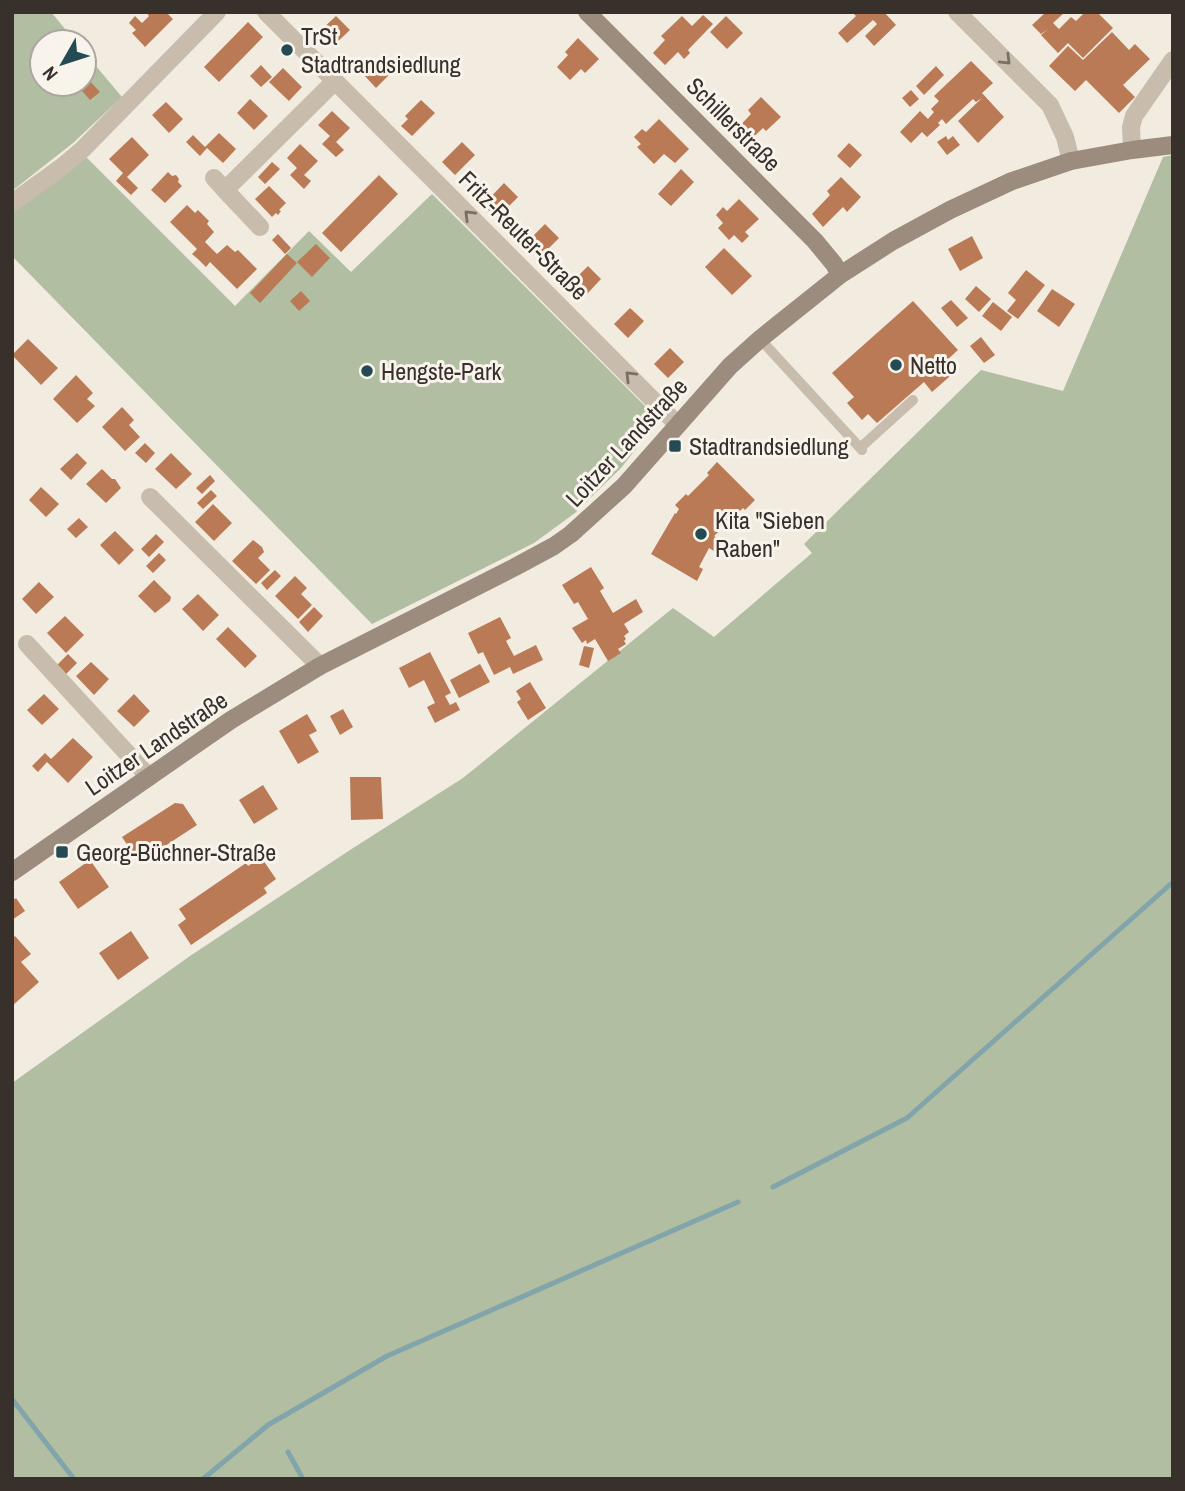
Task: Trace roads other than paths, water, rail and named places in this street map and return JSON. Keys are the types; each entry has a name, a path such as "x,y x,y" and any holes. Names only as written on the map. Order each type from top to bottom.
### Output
{"main road":[{"name":"Schillerstraße","path":"587,12 816,241 840,275"},
{"name":"Loitzer Landstraße","path":"14,867 231,720 320,666 563,540 624,486 730,366 840,275 893,241 1012,181 1071,160 1173,145"}],"street":[{"path":"12,204 83,149 217,12"},
{"name":"Fritz-Reuter-Straße","path":"266,12 678,425"},
{"path":"957,12 1050,105 1065,137 1071,160"},
{"path":"1132,150 1131,127 1134,116 1173,60"},
{"path":"260,227 220,184 335,80"},
{"path":"150,497 320,666"},
{"path":"27,644 149,777"}],"lane":[{"path":"760,339 861,449 913,400"}],"waterway":[{"path":"773,1187 907,1118 1173,882"},
{"path":"203,1479 268,1425 387,1356 738,1202"},
{"path":"12,1399 74,1479"},
{"path":"288,1452 303,1479"}],"place":[{"name":"TrSt Stadtrandsiedlung","path":"287,50"},
{"name":"Netto","path":"896,365"},
{"name":"Hengste-Park","path":"367,371"},
{"name":"Stadtrandsiedlung","path":"675,446"},
{"name":"Kita \"Sieben Raben\"","path":"701,534"},
{"name":"Georg-Büchner-Straße","path":"62,852"}]}
